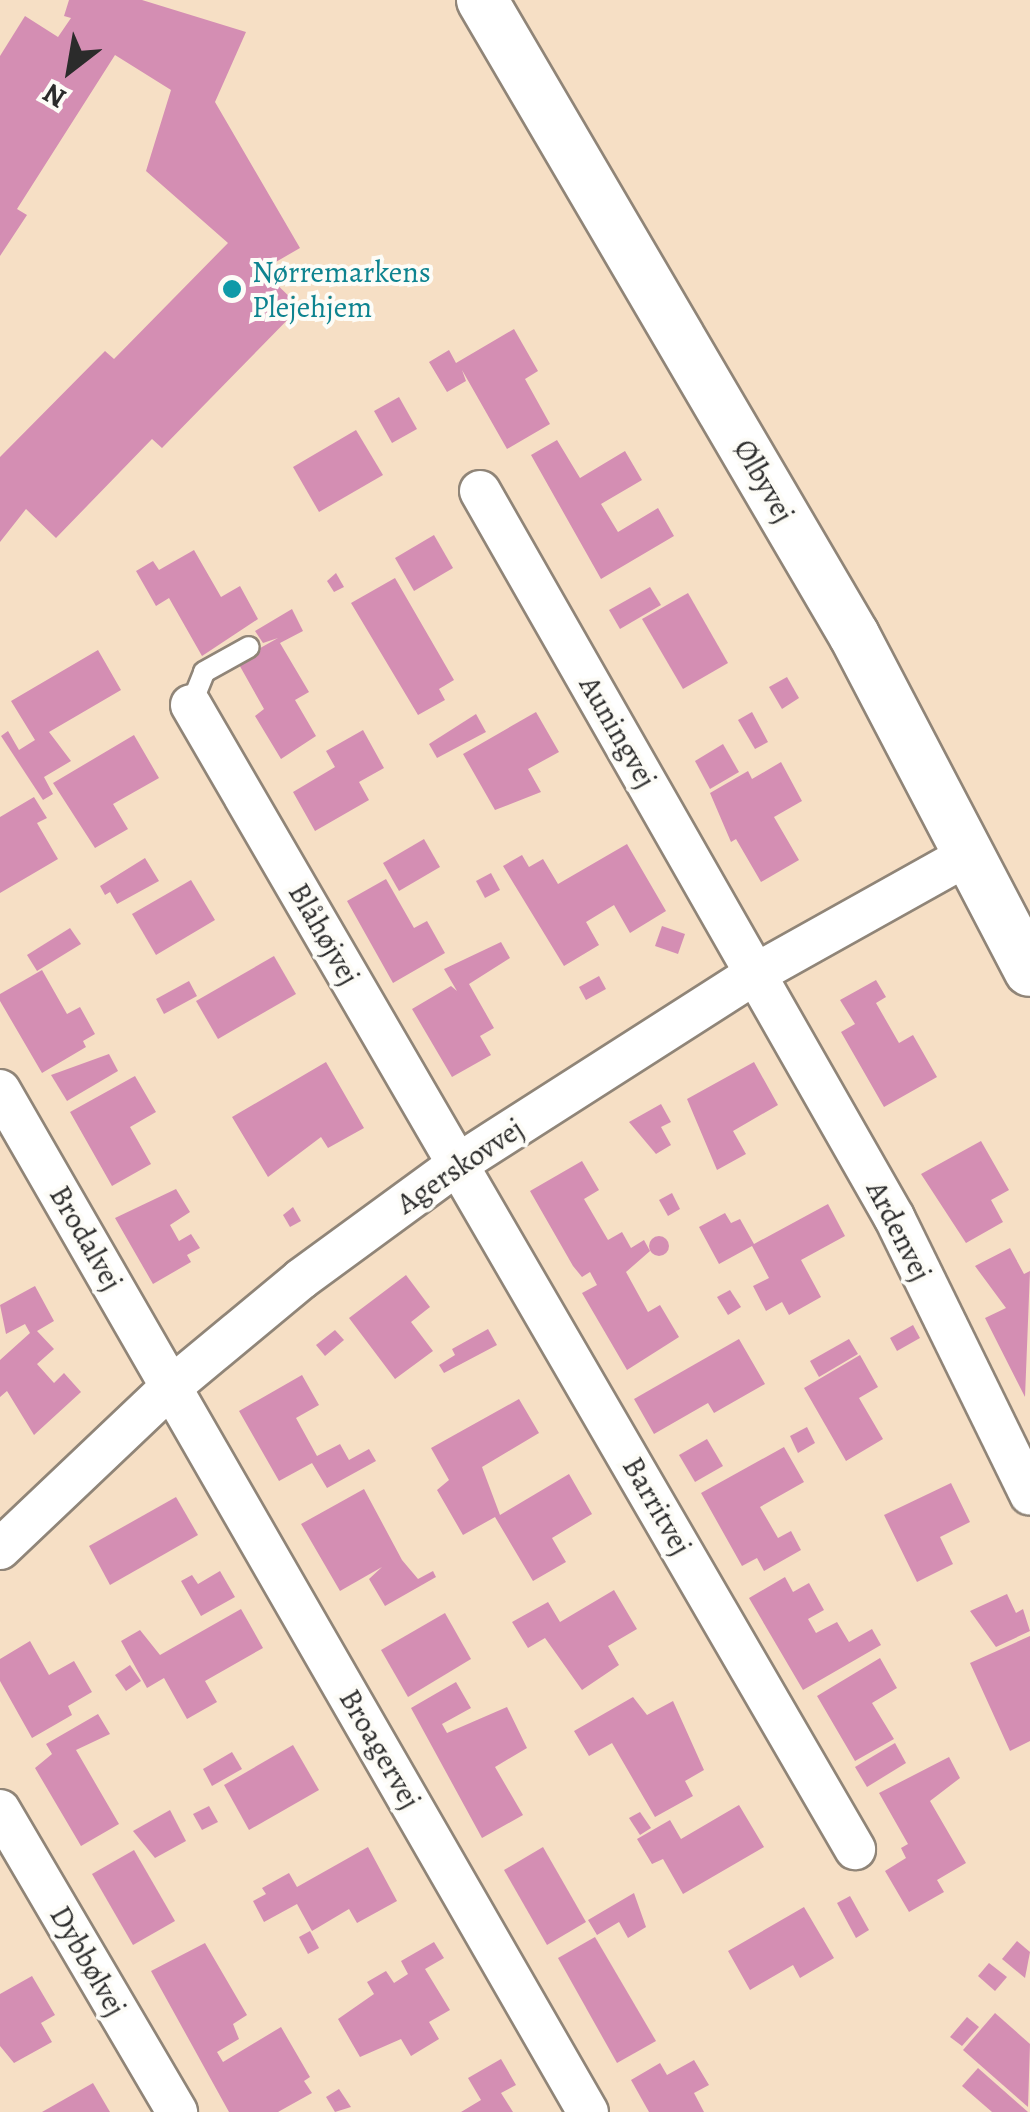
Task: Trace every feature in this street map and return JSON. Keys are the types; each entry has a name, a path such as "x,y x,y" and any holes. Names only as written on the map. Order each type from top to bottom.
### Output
{"street":[{"name":"Ølbyvej","path":"482,0 854,635 972,853 1030,971"},
{"name":"Auningvej","path":"480,492 756,973"},
{"name":"Blåhøjvej","path":"190,705 458,1164"},
{"name":"Agerskovvej","path":"0,1549 171,1387 301,1279 458,1164 756,973 972,853"},
{"name":"Ardenvej","path":"756,973 894,1218 1030,1494"},
{"name":"Brodalvej","path":"0,1090 171,1387"},
{"name":"Barritvej","path":"458,1164 855,1849"},
{"name":"Broagervej","path":"171,1387 588,2112"},
{"name":"Dybbølvej","path":"0,1810 176,2112"}],"lane":[{"path":"190,705 204,672 249,647"}],"building":[{"name":"Nørremarkens Plejehjem","path":"69,0 142,0 246,32 215,102 300,248 262,270 300,307 162,448 152,439 56,538 26,509 0,542 0,457 105,351 114,359 228,243 146,171 171,90 115,55 17,209 27,215 0,256 0,56 25,16 58,37 71,18 64,16"},
{"path":"514,329 538,371 525,379 550,424 507,449 462,370 466,381 447,392 429,362 449,350 456,363"},
{"path":"399,397 417,429 392,443 374,411"},
{"path":"356,430 383,475 319,512 293,467"},
{"path":"557,440 580,478 625,451 642,480 601,504 618,532 658,508 674,536 601,579 531,455"},
{"path":"434,535 453,568 414,591 395,558"},
{"path":"194,550 221,597 240,586 258,619 202,656 169,598 156,606 136,571 153,561 159,570"},
{"path":"336,573 344,587 334,592 327,581"},
{"path":"395,578 454,680 439,689 445,700 418,715 351,603"},
{"path":"650,587 661,605 620,629 609,610"},
{"path":"688,593 728,663 683,689 642,619"},
{"path":"292,609 303,631 280,643 309,692 295,700 316,736 281,759 255,716 264,709 237,661 278,638 263,643 255,631"},
{"path":"98,650 121,690 49,732 71,761 44,777 53,794 43,800 1,736 8,731 19,750 35,740 11,701"},
{"path":"787,677 799,698 782,709 769,687"},
{"path":"536,712 559,752 528,769 541,792 495,810 463,754"},
{"path":"752,712 768,742 755,749 738,720"},
{"path":"476,714 486,732 437,758 429,744"},
{"path":"363,730 384,768 359,782 369,800 315,831 293,792 335,767 326,751"},
{"path":"134,735 159,778 113,804 128,829 95,848 53,783"},
{"path":"723,744 739,772 710,789 695,761"},
{"path":"781,762 802,801 774,817 799,860 761,882 736,839 731,842 710,793 748,771 752,779"},
{"path":"34,797 47,818 37,823 58,859 0,893 0,817"},
{"path":"424,839 440,867 399,891 383,863"},
{"path":"627,844 666,911 630,933 614,905 586,922 599,945 564,966 503,866 522,855 529,867 543,859 558,884"},
{"path":"145,858 159,881 117,904 110,892 105,895 100,886"},
{"path":"491,873 500,890 485,898 476,881"},
{"path":"386,879 414,928 427,921 445,953 393,983 347,901"},
{"path":"191,880 215,920 156,955 132,914"},
{"path":"662,926 685,934 678,954 655,946"},
{"path":"70,928 81,944 37,971 27,955"},
{"path":"501,942 510,958 469,984 494,1028 480,1036 491,1055 452,1077 412,1009 451,986 457,991 444,969"},
{"path":"274,956 296,994 218,1039 196,1001"},
{"path":"42,970 67,1014 80,1007 95,1034 83,1041 86,1047 42,1073 0,1001 0,994"},
{"path":"599,976 606,989 586,1000 579,987"},
{"path":"876,980 886,997 876,1003 899,1043 913,1035 937,1077 884,1107 841,1032 855,1024 840,1000"},
{"path":"189,981 197,996 164,1014 156,999"},
{"path":"109,1054 118,1071 67,1101 51,1075"},
{"path":"326,1062 364,1128 328,1148 321,1137 268,1177 232,1117"},
{"path":"754,1062 778,1105 733,1131 746,1154 717,1170 687,1099"},
{"path":"135,1076 156,1112 130,1127 151,1164 112,1186 70,1112"},
{"path":"661,1104 671,1122 661,1127 671,1145 656,1154 629,1122"},
{"path":"981,1141 1009,1190 991,1200 1003,1222 966,1243 921,1174"},
{"path":"582,1161 599,1190 584,1199 608,1240 622,1232 631,1248 644,1240 650,1251 626,1272 648,1312 660,1305 679,1337 627,1370 582,1293 597,1285 590,1272 582,1277 573,1266 530,1191"},
{"path":"176,1189 190,1212 170,1225 179,1241 191,1234 200,1248 187,1255 191,1262 153,1284 115,1218"},
{"path":"672,1193 680,1209 668,1216 659,1200"},
{"path":"828,1204 845,1236 801,1260 821,1297 789,1315 782,1302 766,1311 753,1286 769,1278 752,1246 719,1264 699,1227 725,1213 731,1223 740,1219 754,1244"},
{"path":"293,1207 301,1221 290,1227 283,1215"},
{"path":"659,1236 669,1246 659,1256 649,1246"},
{"path":"1010,1248 1024,1274 1030,1271 1025,1397 985,1318 1006,1308 975,1266"},
{"path":"406,1275 430,1307 411,1322 433,1351 395,1379 349,1318"},
{"path":"35,1286 54,1321 37,1331 54,1349 37,1364 54,1383 64,1373 81,1392 34,1435 7,1391 0,1397 0,1360 30,1333 25,1324 6,1334 0,1305"},
{"path":"730,1290 741,1307 728,1315 717,1297"},
{"path":"913,1325 920,1338 897,1351 890,1338"},
{"path":"488,1329 497,1345 444,1373 439,1365 455,1355 452,1349"},
{"path":"335,1330 344,1340 325,1356 316,1345"},
{"path":"739,1339 765,1384 714,1413 708,1403 654,1434 634,1399"},
{"path":"849,1339 858,1354 819,1377 810,1361"},
{"path":"860,1355 878,1387 859,1398 883,1439 846,1461 804,1388"},
{"path":"302,1375 319,1405 296,1418 317,1456 340,1444 349,1460 369,1449 376,1461 327,1488 312,1463 279,1481 239,1411"},
{"path":"519,1399 539,1433 482,1467 500,1515 569,1474 592,1514 552,1538 566,1562 533,1581 495,1517 463,1535 437,1490 449,1480 431,1448"},
{"path":"807,1427 815,1443 798,1453 790,1436"},
{"path":"707,1439 723,1466 695,1482 679,1455"},
{"path":"784,1447 804,1482 760,1507 778,1538 791,1531 801,1550 764,1571 757,1558 742,1566 701,1493"},
{"path":"951,1483 970,1522 940,1537 953,1564 917,1582 884,1515"},
{"path":"364,1489 402,1560 418,1579 433,1571 436,1577 385,1606 369,1579 382,1567 340,1591 301,1524"},
{"path":"176,1497 198,1535 110,1585 89,1546"},
{"path":"220,1571 235,1597 201,1616 181,1581 192,1575 198,1584"},
{"path":"785,1577 793,1592 809,1583 824,1610 808,1619 816,1633 837,1622 849,1642 872,1629 881,1645 803,1690 749,1598"},
{"path":"614,1590 637,1629 608,1646 619,1665 582,1690 545,1638 528,1648 512,1622 548,1602 560,1622"},
{"path":"1007,1594 1016,1613 1023,1609 1030,1631 996,1647 970,1611"},
{"path":"241,1609 263,1648 205,1681 217,1702 187,1719 164,1678 147,1688 121,1641 140,1630 160,1655"},
{"path":"445,1613 471,1659 408,1697 381,1650"},
{"path":"1030,1636 1030,1741 1010,1751 970,1663"},
{"path":"30,1641 49,1675 74,1661 92,1692 68,1706 72,1715 32,1738 0,1681 0,1659"},
{"path":"880,1658 897,1688 872,1703 894,1739 855,1761 817,1696"},
{"path":"130,1665 141,1681 126,1691 115,1675"},
{"path":"456,1682 471,1708 442,1724 447,1733 507,1707 527,1748 495,1767 523,1815 482,1838 411,1708"},
{"path":"633,1697 647,1715 673,1701 704,1770 685,1781 693,1796 655,1817 612,1743 589,1756 574,1731"},
{"path":"98,1714 110,1734 76,1750 119,1824 81,1846 35,1768 52,1754 46,1744"},
{"path":"895,1743 906,1763 867,1787 855,1767"},
{"path":"293,1745 319,1790 249,1830 224,1785"},
{"path":"232,1752 242,1769 212,1786 203,1769"},
{"path":"949,1757 960,1778 930,1801 966,1863 937,1880 944,1892 909,1912 885,1871 906,1858 901,1848 908,1844 879,1793"},
{"path":"739,1805 764,1847 683,1894 663,1859 652,1864 637,1839 670,1820 681,1839"},
{"path":"209,1806 218,1822 202,1830 193,1814"},
{"path":"170,1810 186,1841 155,1858 133,1831"},
{"path":"640,1812 651,1828 640,1835 629,1818"},
{"path":"368,1847 397,1901 357,1923 349,1909 312,1931 297,1904 264,1922 253,1901 266,1894 262,1888 289,1873 297,1887"},
{"path":"543,1847 586,1922 547,1945 504,1870"},
{"path":"134,1850 175,1921 133,1945 92,1874"},
{"path":"634,1893 646,1927 628,1938 619,1922 597,1935 588,1920"},
{"path":"850,1896 869,1930 856,1938 837,1903"},
{"path":"804,1907 834,1958 800,1978 793,1965 750,1990 728,1951"},
{"path":"310,1931 319,1948 308,1954 299,1937"},
{"path":"595,1937 656,2041 617,2063 558,1958"},
{"path":"1017,1941 1030,1952 1025,1978 1002,1959"},
{"path":"434,1942 444,1958 425,1969 450,2010 429,2022 439,2039 411,2056 401,2039 360,2057 338,2019 374,1994 367,1982 386,1971 394,1983 408,1974 401,1961"},
{"path":"205,1943 247,2015 233,2024 239,2039 217,2052 223,2062 281,2027 310,2077 304,2081 312,2093 278,2112 229,2112 151,1971"},
{"path":"989,1963 1007,1977 995,1991 978,1976"},
{"path":"32,1976 55,2015 41,2023 52,2042 14,2063 0,2046 0,1994"},
{"path":"995,2013 1030,2044 1028,2107 963,2050"},
{"path":"967,2017 979,2027 962,2046 950,2037"},
{"path":"501,2059 516,2085 501,2093 513,2112 461,2112 481,2100 468,2078"},
{"path":"694,2060 709,2085 694,2093 704,2112 649,2112 631,2080 660,2063 667,2075"},
{"path":"978,2068 1028,2112 992,2112 962,2086"},
{"path":"93,2083 110,2112 42,2112"},
{"path":"339,2089 351,2107 335,2112 326,2097"}],"place":[{"name":"Nørremarkens Plejehjem","path":"232,289"}]}
